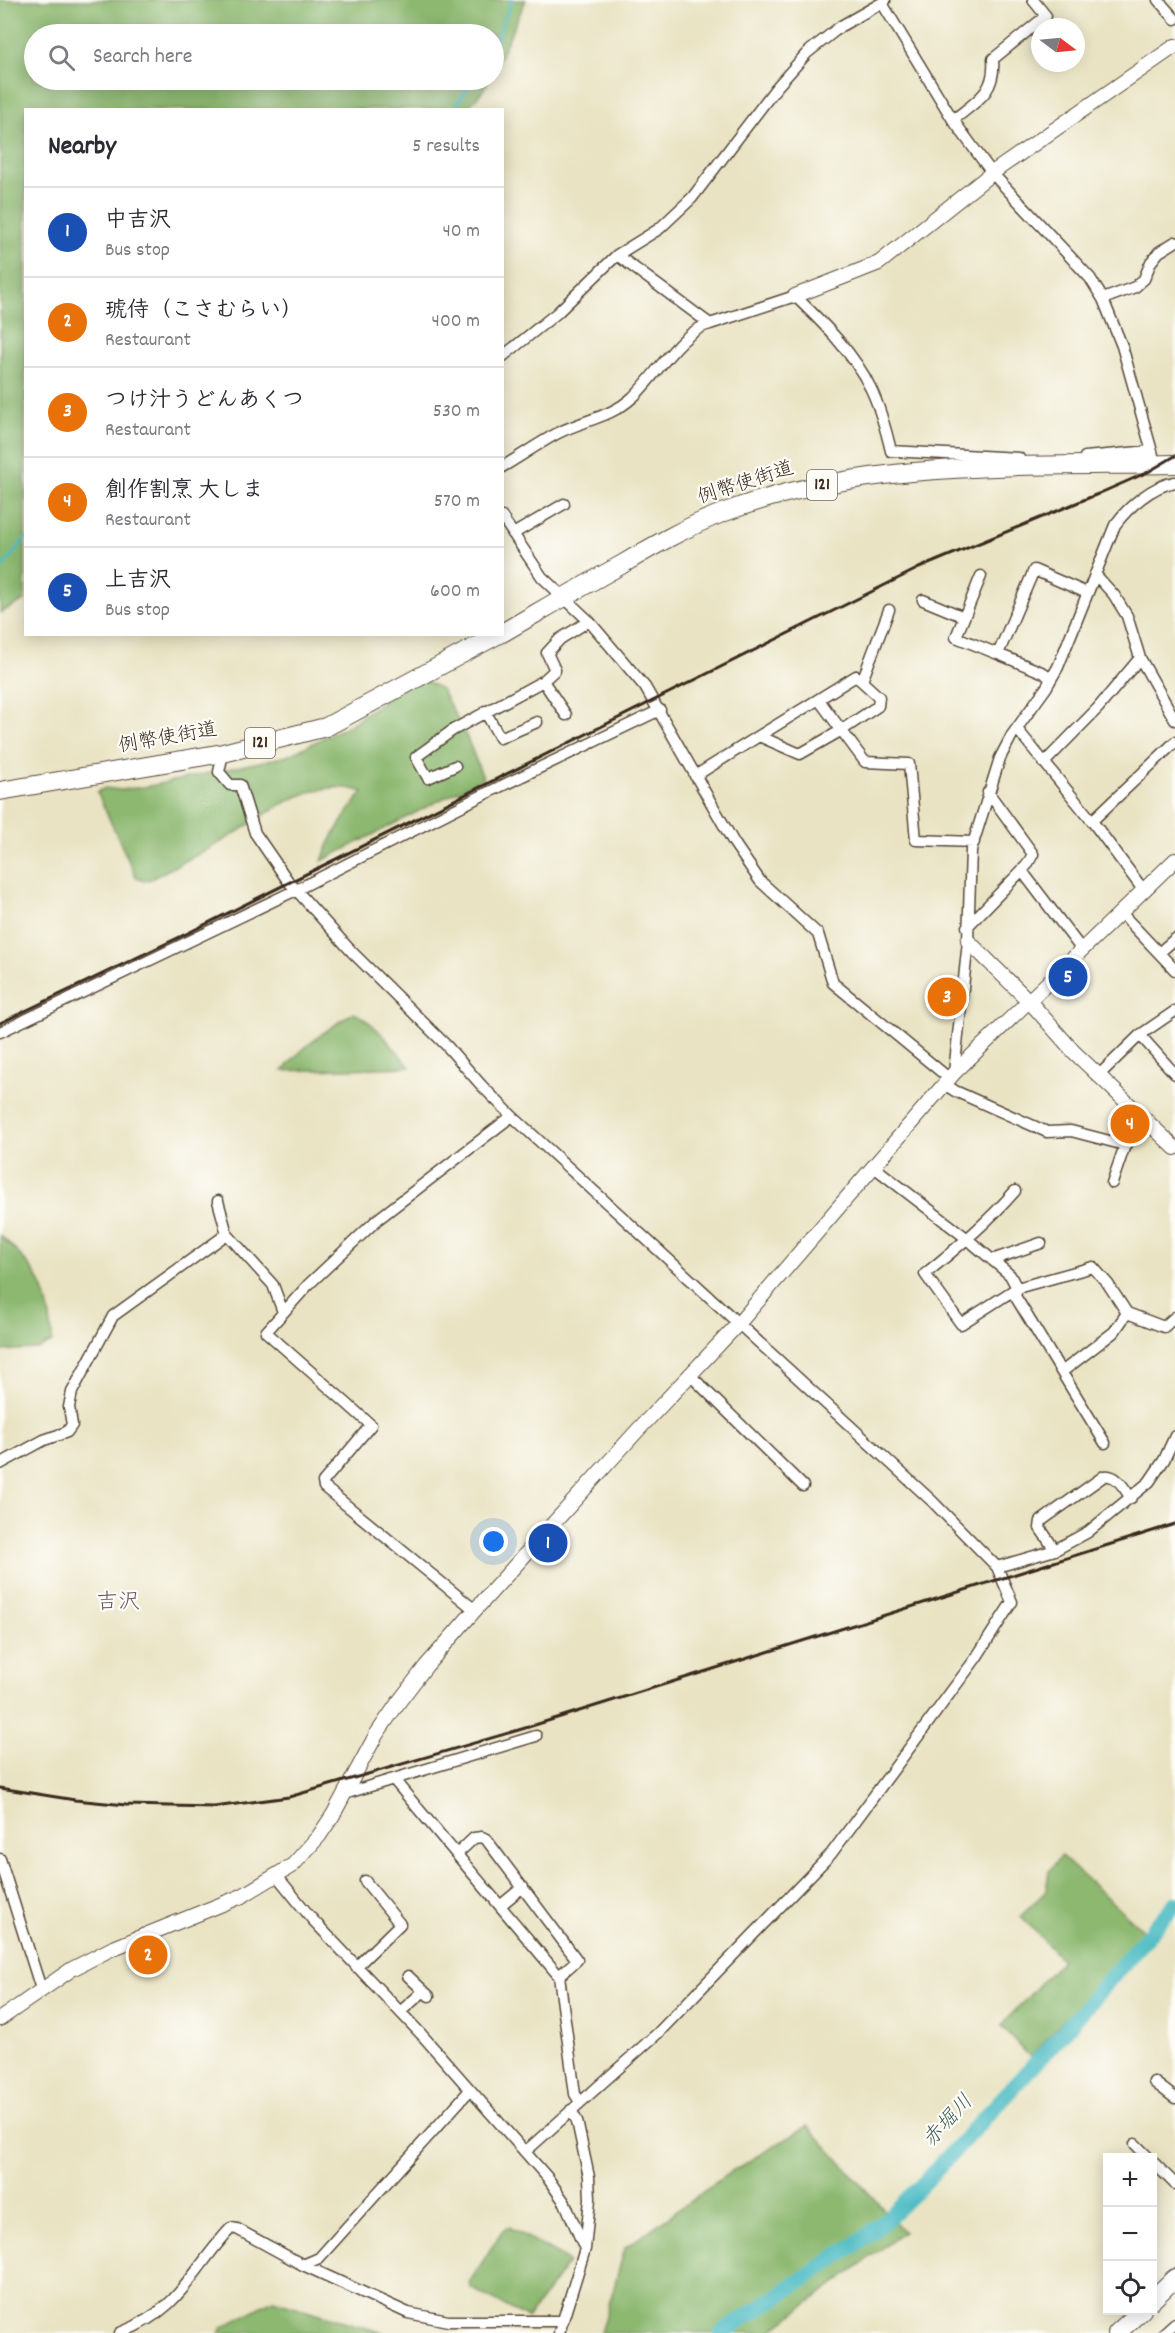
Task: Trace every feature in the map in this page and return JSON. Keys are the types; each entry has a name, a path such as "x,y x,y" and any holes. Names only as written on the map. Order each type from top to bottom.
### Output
{"highway":[{"name":"例幣使街道","path":"504,632 670,537 721,514 795,490 885,473 1161,460"},
{"name":"例幣使街道","path":"0,791 224,753 326,727 497,636"},
{"path":"1157,2295 1175,2278"},
{"path":"1118,2333 1137,2315"}],"street":[{"path":"953,120 983,97 994,72 993,59 1046,16 1033,0"},
{"path":"1158,0 1175,19"},
{"path":"504,355 557,313 617,255 659,229 692,198 776,88 807,53 841,26 885,2 953,120 992,173 1090,278 1103,299 1122,346 1161,460 1054,460 891,451 871,389 850,357 819,319 795,296"},
{"path":"504,466 560,432 616,411 633,397 673,351 701,326 795,296 879,263 992,173 1175,46"},
{"path":"1103,299 1135,287 1144,279 1151,262 1159,252 1175,242"},
{"path":"617,255 710,324"},
{"path":"950,1079 968,934 974,842 1000,758 1051,679 1068,645 1107,541 1122,515 1136,502 1155,490 1175,482"},
{"path":"513,534 564,504"},
{"path":"504,521 542,577 589,621 645,687 734,843 760,881 818,934 833,983 950,1079 955,1091 1047,1132 1071,1131 1125,1145"},
{"path":"998,654 1034,570 1087,593"},
{"path":"1095,574 1114,595 1127,616 1140,658 1175,720"},
{"path":"981,576 956,637 1044,673 1051,679"},
{"path":"923,600 964,616"},
{"path":"862,681 889,610"},
{"path":"454,766 428,778 416,758 453,730 543,681 555,670 547,653 560,639 589,621"},
{"path":"1044,763 1098,708 1140,658"},
{"path":"695,776 759,736 819,700 856,676 879,697 878,706 800,754 759,736"},
{"path":"543,681 566,715"},
{"path":"819,700 865,762 909,764 916,840 974,842"},
{"path":"0,1032 296,890 489,792 660,710"},
{"path":"485,711 500,738 537,722"},
{"path":"1017,729 1092,821 1144,891"},
{"path":"1092,821 1175,742"},
{"path":"224,753 219,772 230,784 240,785 255,833 296,890 352,952 446,1044 482,1086 512,1116 932,1501 997,1567 1012,1602 976,1658 847,1834 786,1902 658,2033 525,2152"},
{"path":"968,934 1022,872 1034,854 988,792"},
{"path":"0,2019 40,1989 72,1969 111,1949 242,1896 277,1876 307,1851 333,1815 376,1735 426,1666 637,1431 739,1323 950,1079 1175,860"},
{"path":"1022,872 1082,950"},
{"path":"1121,913 1175,970"},
{"path":"968,934 1098,1076 1175,1148"},
{"path":"1160,952 1175,939"},
{"path":"1098,1076 1140,1035 1175,1011"},
{"path":"1140,1035 1175,1074"},
{"path":"476,1610 324,1487 323,1482 372,1425 266,1332 308,1285 378,1219 512,1116"},
{"path":"1112,1183 1125,1145 1148,1123"},
{"path":"874,1167 1010,1275 1017,1288 1015,1296 1105,1443"},
{"path":"1015,1191 997,1213 990,1216 967,1240 925,1274 961,1324 1017,1288 1093,1267 1108,1284 1127,1313 1164,1327 1175,1317"},
{"path":"218,1201 227,1234 273,1285 283,1312"},
{"path":"0,1464 44,1440 67,1432 72,1425 69,1407 72,1392 113,1316 227,1234"},
{"path":"992,1260 1041,1243"},
{"path":"1063,1371 1114,1332 1127,1313"},
{"path":"691,1376 803,1486"},
{"path":"997,1567 1055,1550 1079,1538 1131,1498 1157,1472 1175,1436"},
{"path":"1055,1550 1040,1528 1041,1521 1104,1476 1115,1477 1131,1498"},
{"path":"344,1794 536,1737"},
{"path":"394,1780 559,1976 577,2121 589,2177 590,2199 585,2249 559,2333"},
{"path":"457,1854 474,1839 482,1837 486,1839 577,1960 559,1976"},
{"path":"0,1859 40,1989"},
{"path":"277,1876 312,1919 400,2012 525,2152 558,2192 585,2249"},
{"path":"356,1967 400,1924 365,1881"},
{"path":"501,1905 523,1887"},
{"path":"400,2012 427,1994 408,1976"},
{"path":"1154,2082 1175,2098"},
{"path":"303,2265 319,2258 470,2090"},
{"path":"1135,2144 1145,2153"},
{"path":"1157,2166 1175,2184"},
{"path":"120,2333 142,2324 168,2306 187,2287 231,2228 237,2229 303,2265 408,2313 448,2321 563,2320"},
{"path":"1164,2333 1175,2323"}],"green space":[{"path":"0,0 526,0 504,48 504,24 24,24 24,90 483,90 467,108 24,108 24,601 0,613"},
{"path":"420,678 441,689 465,733 483,778 322,861 340,825 363,792 344,788 325,788 307,793 151,879 143,881 136,877 97,792 105,788 121,790 150,786 287,756 351,724 394,693"},
{"path":"353,1013 376,1028 410,1067 283,1071 306,1046"},
{"path":"0,1235 27,1264 39,1281 46,1298 52,1342 38,1349 0,1351"},
{"path":"1061,1856 1144,1931 1030,2057 1001,2026 1062,1960 1021,1916 1046,1891 1049,1871"},
{"path":"808,2126 904,2232 768,2333 601,2333 625,2248 732,2171"},
{"path":"509,2227 565,2259 568,2263 528,2318 471,2288 469,2283 502,2231"},
{"path":"273,2300 384,2333 219,2333 223,2327"}],"waterway":[{"path":"502,24 512,0"},
{"path":"453,108 467,90"},
{"path":"0,570 24,540"},
{"name":"赤堀川","path":"722,2333 859,2242 886,2220 925,2182 1063,2033 1175,1904"}],"railway":[{"path":"0,1023 188,933 919,568 1098,494 1148,472 1175,456"},
{"path":"0,1788 75,1800 126,1805 214,1807 289,1797 522,1729 1175,1524"}],"place":[{"name":"上吉沢","path":"1068,977"},
{"name":"つけ汁うどんあくつ","path":"947,997"},
{"name":"創作割烹 大しま","path":"1130,1124"},
{"name":"中吉沢","path":"548,1543"},
{"name":"琥侍（こさむらい）","path":"148,1955"}],"district":[{"name":"吉沢","path":"118,1603"}]}
